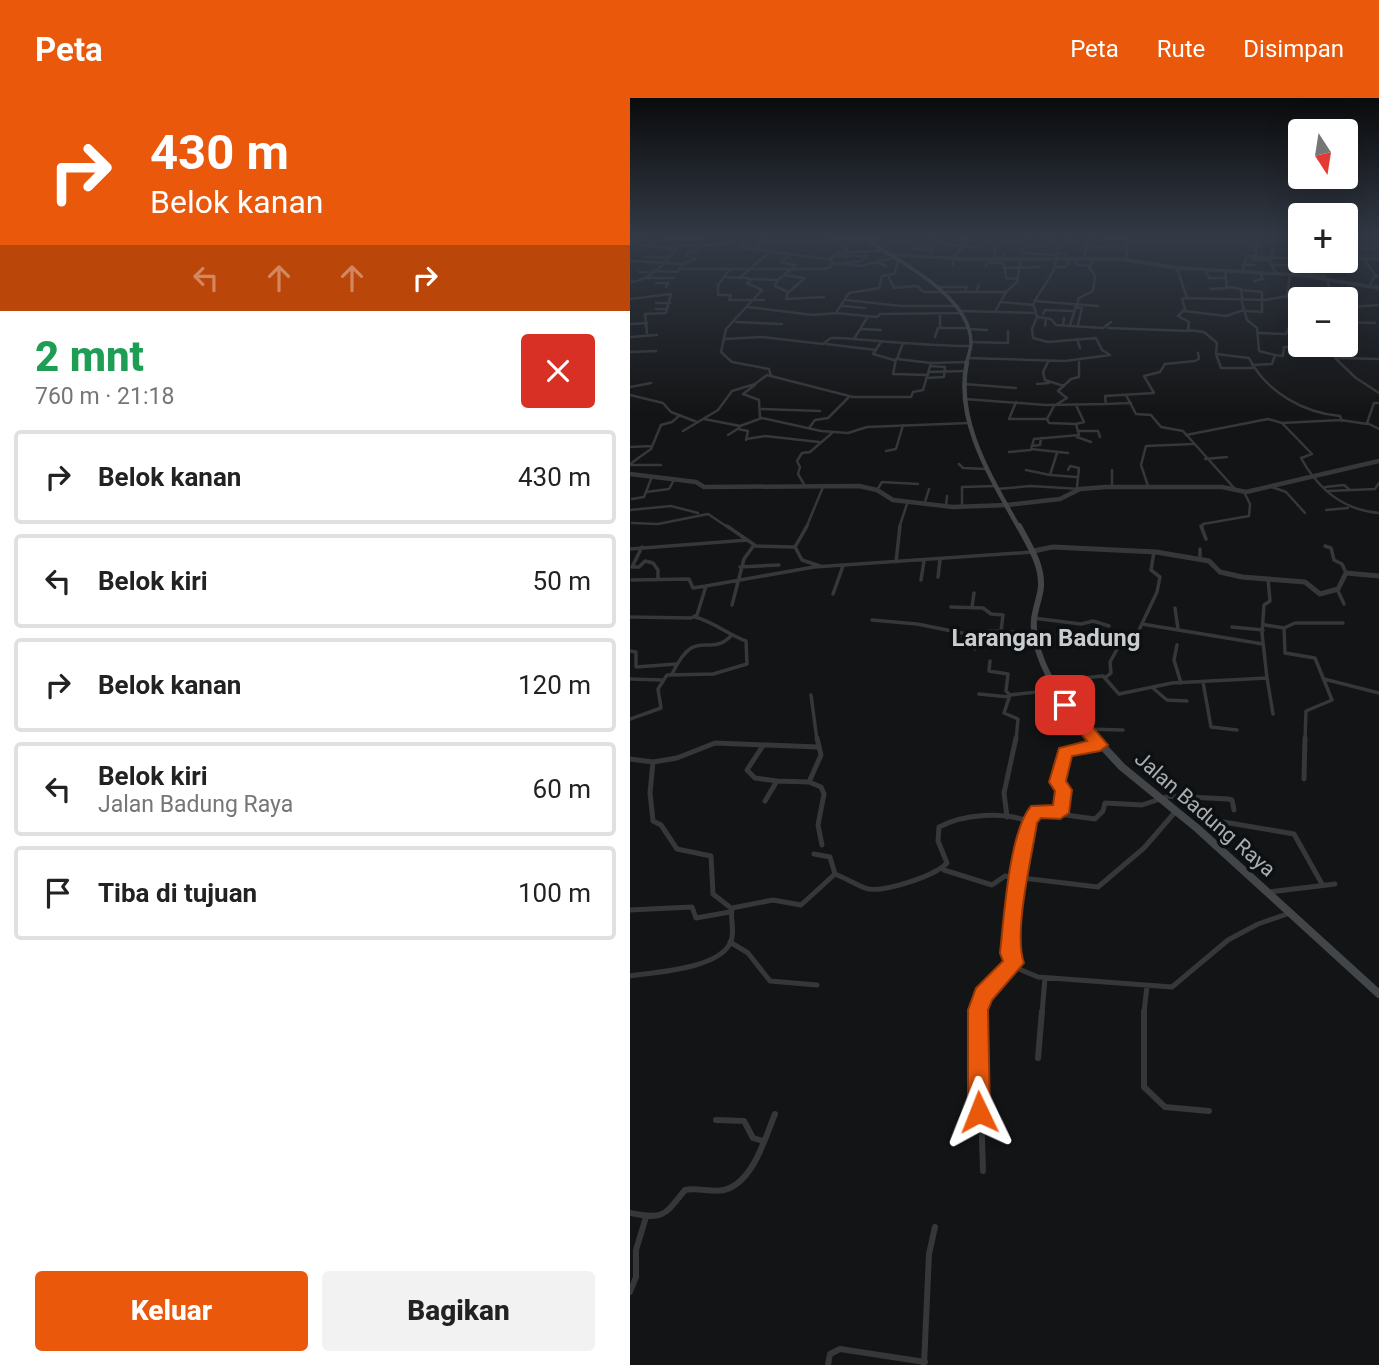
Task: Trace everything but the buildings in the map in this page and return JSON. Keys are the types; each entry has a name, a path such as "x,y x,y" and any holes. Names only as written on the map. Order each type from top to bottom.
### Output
{"main road":[{"name":"Jalan Badung Raya","path":"946,295 960,310 971,344 964,384 969,423 987,469 1033,551 1039,567 1041,586 1033,618 1034,633 1056,690 1100,745 1376,986 1379,994"}],"street":[{"path":"630,299 670,295"},
{"path":"671,295 668,300 671,302"},
{"path":"731,295 730,300 764,300"},
{"path":"758,299 759,295"},
{"path":"787,295 786,299 824,297"},
{"path":"836,313 848,295"},
{"path":"996,310 1005,295"},
{"path":"931,365 967,360 1079,362 1103,360 1110,355 1102,349 1098,339 1048,342 1032,338 1036,315 1034,303 1039,295"},
{"path":"1070,325 1073,311 1081,295"},
{"path":"1241,295 1247,320 1253,322 1259,333 1259,351 1285,358 1284,347 1288,347"},
{"path":"1191,331 1188,329 1189,322 1178,316 1184,311 1226,316 1246,310 1262,312 1261,295"},
{"path":"1343,295 1351,307 1379,304"},
{"path":"1184,311 1182,299 1187,298 1262,300 1288,297"},
{"path":"846,300 897,306 1008,311 1036,315 1051,319 1052,324 1063,325 1204,332 1217,343 1216,354 1222,369 1272,364 1275,355"},
{"path":"749,301 748,307 726,328 721,352 732,362 769,369 771,376"},
{"path":"656,303 671,302"},
{"path":"647,333 645,314 664,314 671,302"},
{"path":"1002,302 1098,306"},
{"path":"1076,305 1082,308 1077,326"},
{"path":"843,306 865,308"},
{"path":"894,314 897,306"},
{"path":"748,307 867,317 960,310"},
{"path":"656,309 667,309"},
{"path":"818,314 820,309"},
{"path":"1043,314 1045,310 1073,311"},
{"path":"1008,311 1024,314"},
{"path":"936,337 940,328 940,313"},
{"path":"854,339 867,317"},
{"path":"1045,326 1046,318"},
{"path":"1063,325 1064,318"},
{"path":"735,322 782,324"},
{"path":"1105,328 1111,322"},
{"path":"1358,322 1375,323"},
{"path":"630,324 646,323"},
{"path":"940,328 987,330"},
{"path":"860,329 881,330"},
{"path":"826,344 831,338 913,346 1008,343 1008,331"},
{"path":"1259,333 1288,333"},
{"path":"630,337 654,336"},
{"path":"724,339 762,337 876,350"},
{"path":"1077,339 1080,348"},
{"path":"1064,340 1068,348"},
{"path":"881,342 874,355 896,359 931,365 944,367 942,378 892,374 896,368 896,359 903,343"},
{"path":"630,352 656,351"},
{"path":"1106,404 1104,396 1154,393 1144,376 1160,373 1165,365 1195,362 1199,359 1198,353"},
{"path":"1216,354 1249,358 1253,366 1293,401 1320,415 1340,416 1342,421"},
{"path":"1242,357 1244,362"},
{"path":"1379,359 1335,358 1347,372 1356,374 1371,391 1379,393"},
{"path":"1048,362 1043,372 1045,380 1064,386"},
{"path":"1047,419 1054,405 1067,398 1058,392 1071,379 1079,377 1079,362"},
{"path":"683,431 724,405 732,391 755,384 767,376 848,397 909,397 913,392 922,390 931,365"},
{"path":"928,375 965,371"},
{"path":"1037,384 1049,382"},
{"path":"630,387 651,383"},
{"path":"755,384 752,390 743,394 759,400 762,409 760,418"},
{"path":"964,384 1016,388"},
{"path":"630,394 663,403 671,412 697,422"},
{"path":"1126,395 1137,415 1151,415 1161,427 1181,430 1235,490"},
{"path":"809,428 814,421 828,418 848,397"},
{"path":"965,399 1054,405 1131,403"},
{"path":"1016,402 1009,419 1047,419 1049,423 1084,422 1076,405"},
{"path":"1367,424 1374,403 1379,403"},
{"path":"762,409 820,411"},
{"path":"630,464 640,460 652,446 659,436 661,425 672,422 680,415"},
{"path":"728,435 760,418 832,432 855,433 867,427 969,423"},
{"path":"704,419 718,424 743,425"},
{"path":"1186,435 1266,419 1282,423 1342,421 1367,424 1379,429"},
{"path":"1282,423 1312,454 1301,458 1311,476 1349,507 1379,513"},
{"path":"1076,424 1077,437"},
{"path":"886,451 896,449 903,425"},
{"path":"737,429 748,431 745,440 765,436 819,443"},
{"path":"1078,431 1098,431 1100,437"},
{"path":"805,486 804,480 798,474 800,467 797,461 802,453 810,452 832,432"},
{"path":"1009,452 1040,445 1041,438 1077,437 1091,442"},
{"path":"1148,486 1142,465 1146,446 1194,444"},
{"path":"630,447 652,446"},
{"path":"1032,448 1069,453"},
{"path":"1050,475 1057,453"},
{"path":"1205,459 1227,457"},
{"path":"962,506 962,487 1217,487 1244,492 1379,461"},
{"path":"630,464 661,465"},
{"path":"959,464 963,468 987,469"},
{"path":"1068,470 1070,466 1079,467 1076,477 1079,488"},
{"path":"1026,470 1034,470 1036,474 1076,477"},
{"path":"1112,470 1112,487"},
{"path":"630,474 651,479 696,482 704,487 855,485 877,489 890,499 946,506 1007,505 1062,499 1079,488"},
{"path":"1036,486 1037,477 1041,477"},
{"path":"632,499 644,498 651,479"},
{"path":"646,492 668,489 674,480"},
{"path":"877,489 883,482 918,484"},
{"path":"1326,489 1375,489 1379,483"},
{"path":"1268,486 1286,492 1305,513"},
{"path":"795,547 812,517 823,487"},
{"path":"925,502 929,489"},
{"path":"1206,539 1201,526 1203,524 1249,516 1250,504 1244,492"},
{"path":"946,506 947,496"},
{"path":"896,562 897,534 908,501"},
{"path":"630,510 671,506 715,516 754,545 795,547"},
{"path":"1326,510 1339,511 1349,507"},
{"path":"632,523 658,524 701,514"},
{"path":"630,549 749,540"},
{"path":"732,605 741,580 740,567 754,545"},
{"path":"1325,546 1331,548 1334,559 1342,564 1346,573 1338,591 1344,604"},
{"path":"642,547 632,567 639,567 645,561 653,563 658,570 658,579"},
{"path":"795,547 802,560 827,566"},
{"path":"632,580 688,579 692,588 827,566 957,561 1053,547 1154,552 1214,563 1222,573 1305,582 1320,594 1338,591"},
{"path":"1200,549 1200,561"},
{"path":"1139,630 1160,577 1151,570 1154,552"},
{"path":"938,577 940,560"},
{"path":"921,580 924,561"},
{"path":"740,567 779,565"},
{"path":"832,594 843,566"},
{"path":"1346,573 1379,576"},
{"path":"1268,579 1270,600 1264,605 1263,644 1273,714"},
{"path":"695,617 706,586"},
{"path":"972,607 974,593"},
{"path":"951,607 972,607 1003,615 1001,631"},
{"path":"1175,608 1178,629"},
{"path":"630,617 695,617 713,622 731,636 746,641 745,667 703,675 672,674 662,680 630,679"},
{"path":"1033,618 1081,624 1093,621 1110,626"},
{"path":"872,620 976,633 1034,633"},
{"path":"1232,627 1284,628 1295,623 1343,623"},
{"path":"1142,624 1263,644"},
{"path":"1284,628 1285,653 1313,657 1332,701 1306,712 1304,779"},
{"path":"975,649 976,633"},
{"path":"672,674 676,664 691,645 714,645 728,641 731,636"},
{"path":"1052,681 1106,677 1111,673 1110,662 1121,642"},
{"path":"1177,645 1174,660 1181,683"},
{"path":"630,651 636,653 636,667 676,664"},
{"path":"990,661 989,671 1008,674 1006,691 1010,696"},
{"path":"1106,677 1118,694 1181,683 1267,678"},
{"path":"1323,679 1379,693"},
{"path":"630,719 661,708 663,702 659,689 662,680"},
{"path":"1203,681 1211,727 1237,730"},
{"path":"1154,688 1167,700 1186,701"},
{"path":"979,694 1010,696 1056,690"},
{"path":"809,782 821,755 811,695"},
{"path":"1007,817 1004,793 1016,742 1014,733 1018,719 1004,713 1010,696"},
{"path":"1085,729 1123,730"},
{"path":"630,759 653,762 700,750 712,743 748,742 762,747 818,747"},
{"path":"1060,813 1064,790 1057,782 1065,752 1078,747 1100,745"},
{"path":"762,747 747,770 755,778 809,782 821,788 824,794 818,824 822,845"},
{"path":"653,762 650,793 653,821 661,825 677,849 711,856 713,894 730,910 730,942"},
{"path":"765,801 777,781"},
{"path":"1234,810 1232,800 1179,796 1142,805 1105,803 1103,811 1095,819 1037,811 1029,820 1016,900 1010,953 1014,963 1019,969 1045,978 1167,988 1176,985 1210,953 1242,932 1265,920 1293,913"},
{"path":"835,874 856,881 866,890 944,870 992,885 1003,876 1086,887 1102,885 1144,848 1176,811"},
{"path":"944,870 947,860 937,836 942,824 1007,817 1029,820"},
{"path":"1218,821 1294,834 1322,884"},
{"path":"814,854 830,858 835,874"},
{"path":"630,909 692,907 695,918 773,900 800,905 835,874"},
{"path":"1269,892 1335,884"},
{"path":"630,976 661,970 677,971 704,962 730,942"},
{"path":"730,942 748,953 770,981 817,985"},
{"path":"983,1171 978,1010 984,995 1014,963"},
{"path":"1038,1058 1045,978"},
{"path":"1147,986 1142,1029 1144,1087 1157,1103 1165,1107 1209,1111"},
{"path":"630,1213 646,1217 666,1215 685,1190 700,1187 722,1191 737,1184 754,1163 775,1114"},
{"path":"716,1120 744,1121 753,1138 764,1141"},
{"path":"630,1292 636,1277 638,1241 646,1217"},
{"path":"828,1365 830,1354 840,1349 925,1363 929,1254 935,1227"}],"district":[{"name":"Larangan Badung","path":"1046,638"}],"route":[{"path":"979,1112 978,1010 984,995 1014,963 1010,953 1029,820 1032,813 1037,811 1060,813 1064,790 1058,787 1057,782 1064,764 1065,752 1078,747 1100,745 1065,705"}]}
